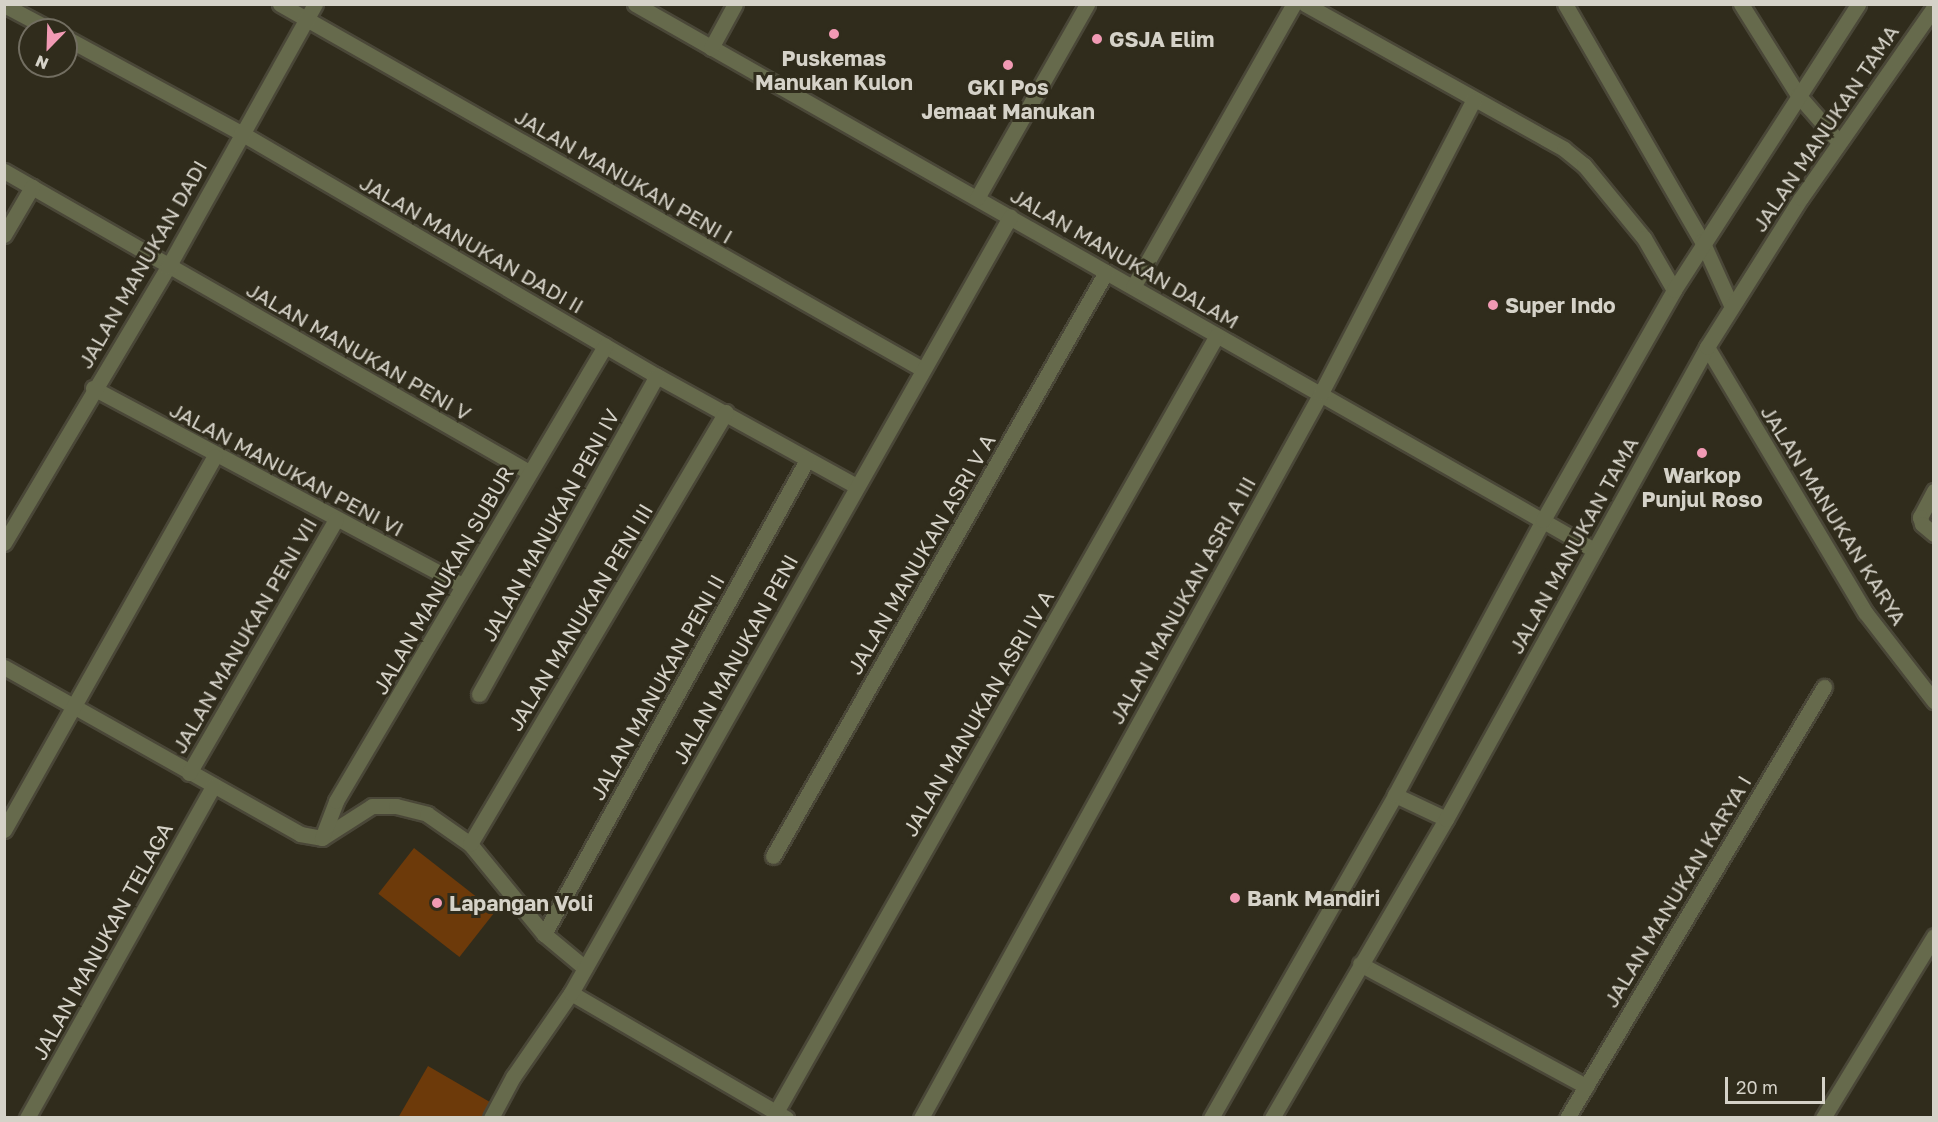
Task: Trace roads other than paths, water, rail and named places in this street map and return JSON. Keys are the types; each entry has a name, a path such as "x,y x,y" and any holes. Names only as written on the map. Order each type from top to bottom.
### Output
{"street":[{"name":"JALAN MANUKAN PENI I","path":"280,4 922,369"},
{"name":"JALAN MANUKAN DADI","path":"4,543 93,388 168,267 315,4"},
{"name":"JALAN MANUKAN DALAM","path":"635,4 1594,550"},
{"path":"711,48 735,4"},
{"path":"977,198 1087,4"},
{"path":"1133,287 1294,4"},
{"path":"1305,4 1537,132 1584,165 1644,238 1674,290"},
{"path":"1565,4 1702,241 1731,305"},
{"path":"1741,4 1798,95 1839,142"},
{"name":"JALAN MANUKAN TAMA","path":"1211,1118 1395,795 1543,520 1702,241 1857,4"},
{"path":"4,5 28,18"},
{"name":"JALAN MANUKAN TAMA","path":"1272,1118 1446,819 1731,305 1839,142 1934,7"},
{"name":"JALAN MANUKAN DADI II","path":"78,45 241,133 657,376 726,412 856,486"},
{"name":"JALAN MANUKAN ASRI A III","path":"921,1118 1321,393 1474,99"},
{"name":"JALAN MANUKAN PENI V","path":"4,171 168,267 530,472"},
{"path":"4,236 32,187"},
{"name":"JALAN MANUKAN PENI","path":"491,1118 509,1082 571,993 1010,217"},
{"name":"JALAN MANUKAN ASRI V A","path":"773,856 1106,272"},
{"name":"JALAN MANUKAN ASRI IV A","path":"781,1115 1217,335"},
{"name":"JALAN MANUKAN SUBUR","path":"322,838 336,801 605,345"},
{"name":"JALAN MANUKAN KARYA","path":"1707,347 1865,612 1934,701"},
{"name":"JALAN MANUKAN PENI IV","path":"479,694 657,376"},
{"name":"JALAN MANUKAN PENI VI","path":"93,388 215,456 462,585"},
{"name":"JALAN MANUKAN PENI III","path":"470,844 726,412"},
{"path":"4,830 215,456"},
{"name":"JALAN MANUKAN PENI II","path":"544,934 807,460"},
{"path":"1934,491 1920,517 1922,524 1934,534"},
{"name":"JALAN MANUKAN PENI VII","path":"189,773 336,519"},
{"path":"4,667 300,834 322,838 372,806 396,806 428,814 470,844 544,934 585,968"},
{"name":"JALAN MANUKAN KARYA I","path":"1567,1118 1824,687"},
{"name":"JALAN MANUKAN TELAGA","path":"27,1118 213,786"},
{"path":"1395,795 1446,819"},
{"path":"1823,1118 1934,936"},
{"path":"1360,964 1586,1086"},
{"path":"571,993 781,1115"}],"place":[{"name":"Puskemas Manukan Kulon","path":"834,34"},
{"name":"GSJA Elim","path":"1097,39"},
{"name":"GKI Pos Jemaat Manukan","path":"1008,65"},
{"name":"Super Indo","path":"1493,305"},
{"name":"Warkop Punjul Roso","path":"1702,453"},
{"name":"Bank Mandiri","path":"1235,898"},
{"name":"Lapangan Voli","path":"437,903"}]}
